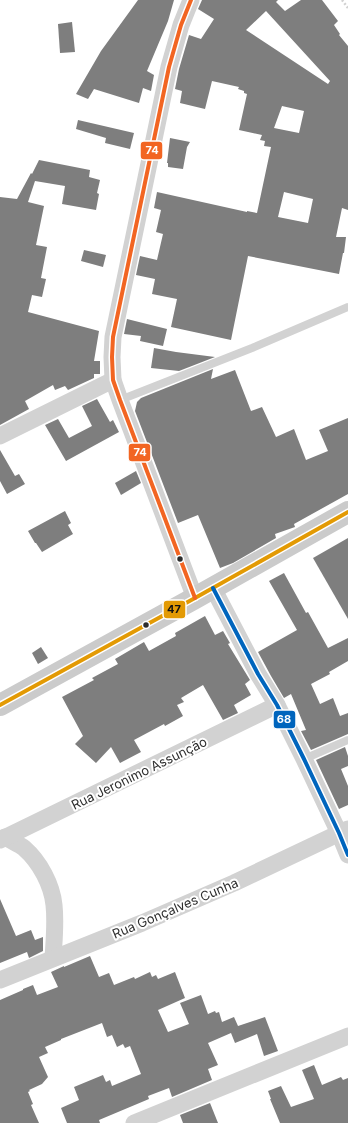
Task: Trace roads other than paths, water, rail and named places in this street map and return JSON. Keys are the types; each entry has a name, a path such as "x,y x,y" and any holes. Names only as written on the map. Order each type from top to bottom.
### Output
{"street":[{"path":"191,0 181,25 169,67 113,337 113,380 120,400 204,593 277,705 343,831 348,855"},
{"path":"0,436 113,380"},
{"path":"0,705 348,512"},
{"name":"Rua Jeronimo Assunção","path":"3,838 277,705"},
{"name":"Rua Gonçalves Cunha","path":"0,980 142,923 272,866 343,831"},
{"path":"3,838 24,848 44,872 50,887 54,904 53,958"},
{"path":"136,1123 348,1036"}],"lane":[{"path":"120,400 237,354 348,307"},
{"path":"304,759 348,740"}]}
